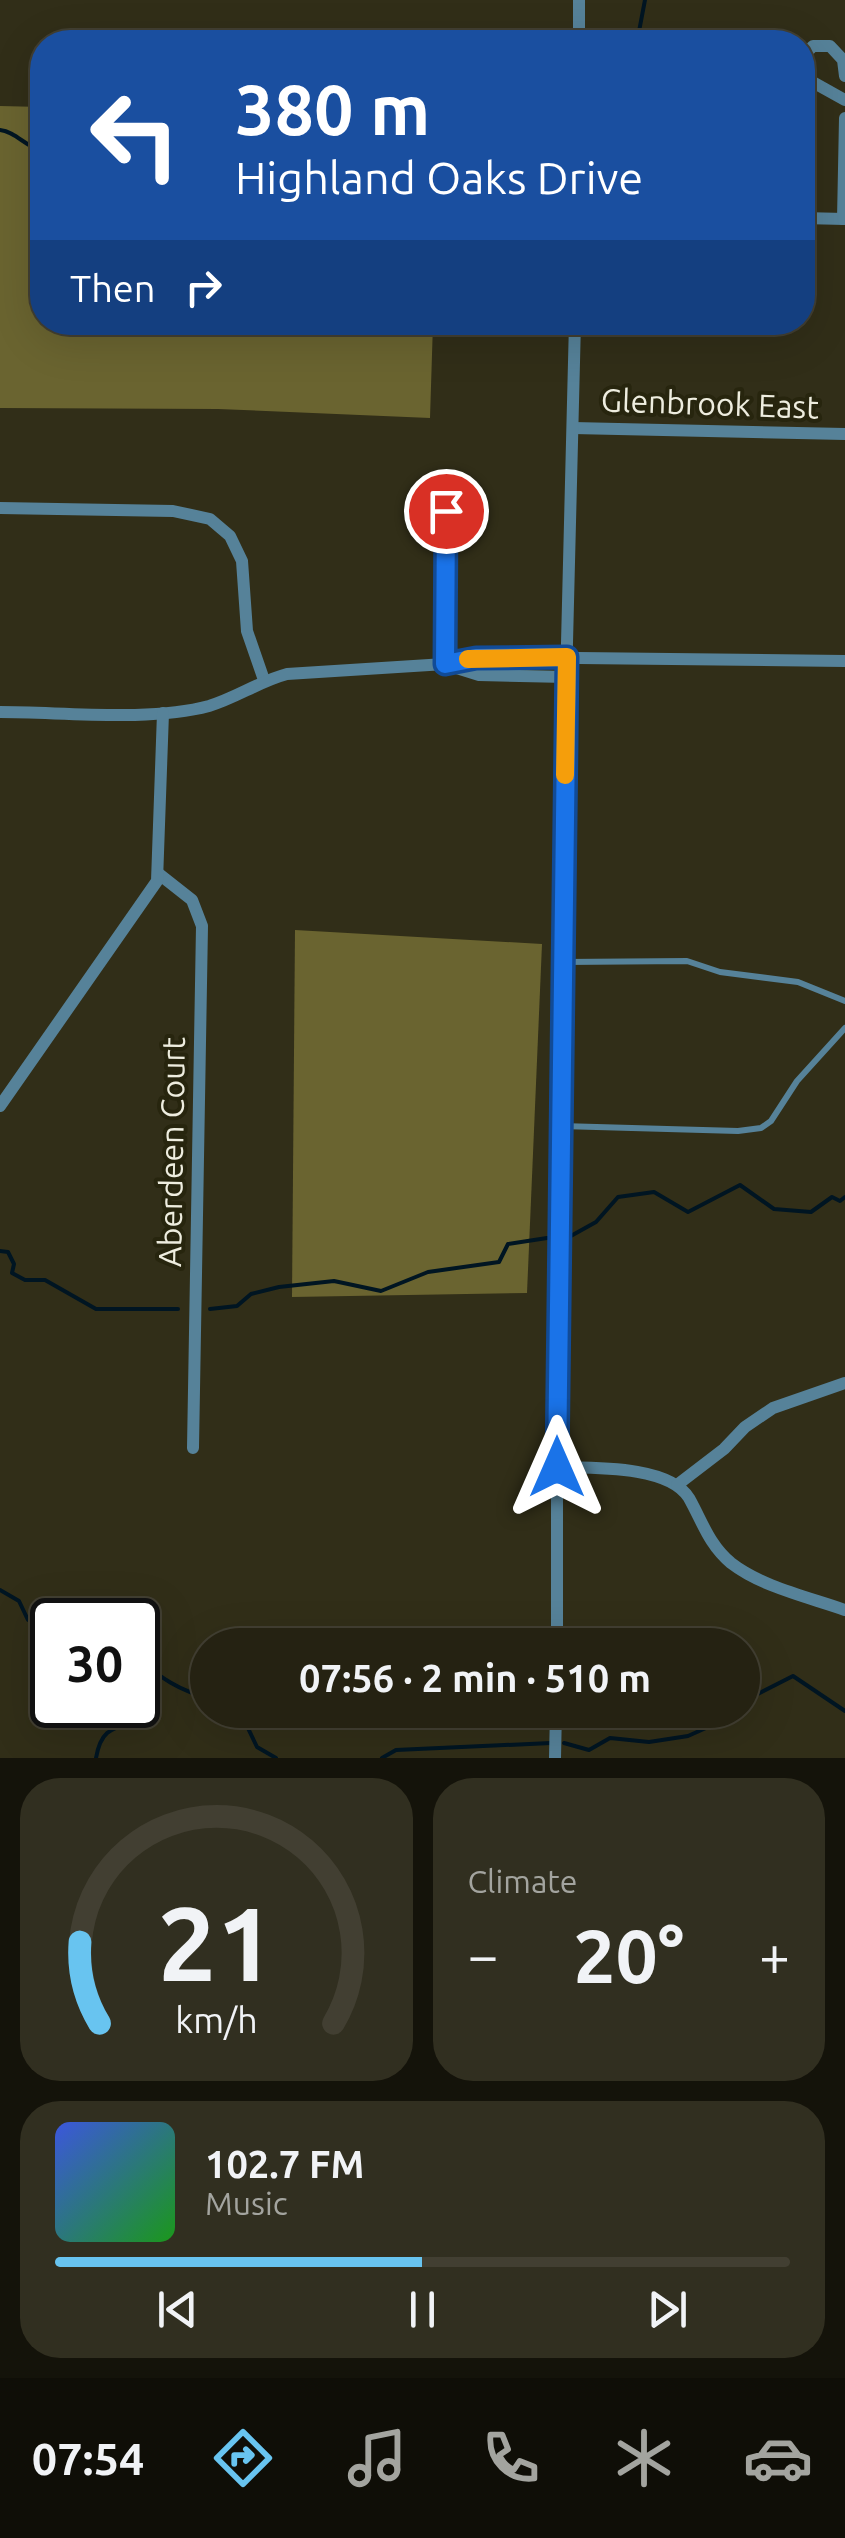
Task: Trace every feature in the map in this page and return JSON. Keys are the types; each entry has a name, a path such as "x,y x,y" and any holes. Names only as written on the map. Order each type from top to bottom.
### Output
{"street":[{"path":"578,30 579,0"},
{"path":"815,46 830,46 843,60 845,76"},
{"path":"815,83 845,100"},
{"path":"815,218 844,219 845,118"},
{"path":"557,1628 567,657 575,335"},
{"name":"Glenbrook East","path":"572,428 845,434"},
{"path":"0,508 172,511 199,515 221,526 242,561 247,632 264,680"},
{"path":"445,664 446,511"},
{"path":"0,712 164,714 209,706 264,680 287,674 445,664 476,658 845,661"},
{"path":"445,664 479,675 567,676"},
{"path":"0,1106 144,902 159,874 164,714"},
{"name":"Aberdeen Court","path":"159,874 192,900 202,926 193,1448"},
{"path":"677,1485 772,1408 845,1382"},
{"path":"557,1467 636,1472 677,1485 714,1545 733,1564 770,1584 845,1610"},
{"path":"555,1758 556,1728"}],"lane":[{"path":"564,962 687,961 720,972 798,982 845,1001"},
{"path":"561,1126 738,1131 761,1128 771,1121 797,1081 845,1028"}],"shaded area":[{"path":"0,106 30,107 30,335 433,335 430,418 218,409 0,408"},
{"path":"295,930 542,944 527,1293 292,1297"}],"waterway":[{"path":"639,30 645,0"},
{"path":"0,130 30,145"},
{"path":"569,1237 596,1222 618,1197 654,1192 688,1212 740,1185 774,1209 811,1212 832,1197 840,1201 845,1197"},
{"path":"210,1309 237,1306 251,1294 279,1287 334,1281 381,1291 428,1272 499,1262 508,1244 547,1238"},
{"path":"0,1251 8,1252 14,1264 12,1273 25,1280 45,1280 96,1309 178,1309"},
{"path":"0,1590 19,1601 30,1621"},
{"path":"160,1676 190,1692"},
{"path":"760,1693 793,1676 845,1711"},
{"path":"96,1758 101,1742 116,1728"},
{"path":"248,1728 257,1747 276,1758"},
{"path":"564,1743 589,1750 610,1738 649,1742 688,1736 706,1728"},
{"path":"382,1758 396,1750 551,1743"}],"slow traffic":[{"path":"468,659 567,657 565,775"}],"route":[{"path":"446,511 445,664 476,658 567,657 557,1467"}]}
